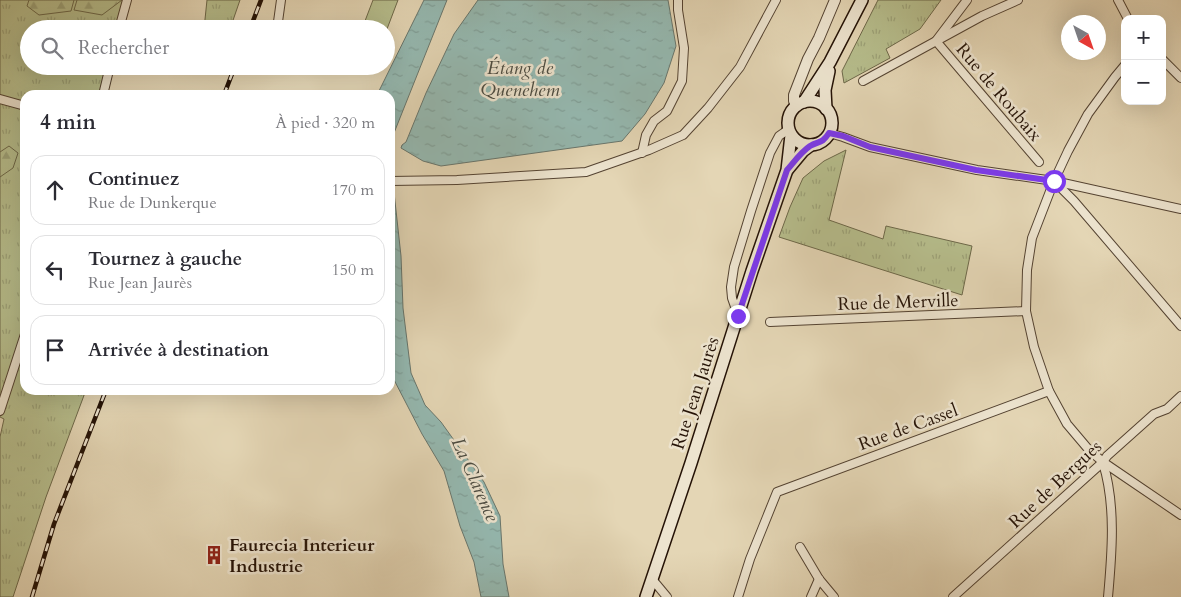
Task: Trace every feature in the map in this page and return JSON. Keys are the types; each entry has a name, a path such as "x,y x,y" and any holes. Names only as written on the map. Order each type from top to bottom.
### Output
{"main road":[{"path":"801,104 809,102 818,104 826,109 829,114 831,120 829,133 822,141 811,145 800,143 790,132 789,118 830,62 862,0"},
{"path":"826,109 825,90 830,62"},
{"name":"Rue Jean Jaurès","path":"646,597 787,170 790,132"},
{"name":"Rue Jean Jaurès","path":"787,170 811,145"}],"street":[{"path":"122,20 128,0"},
{"path":"278,20 281,0"},
{"path":"642,153 646,135 654,121 667,110 682,81 684,48 678,0"},
{"path":"395,181 457,180 586,172 642,153 683,135 708,108 740,67 776,0"},
{"path":"801,104 794,101 794,95 835,0"},
{"path":"936,41 966,0"},
{"path":"863,81 982,16 1018,0"},
{"path":"1118,0 1126,15"},
{"name":"Rue de Roubaix","path":"936,41 1039,162"},
{"path":"1163,60 1181,78"},
{"path":"1121,70 1088,114 1054,181 1032,238 1026,270 1026,311 1034,348 1049,391 1067,424 1089,450 1103,462 1181,515"},
{"path":"104,90 108,75"},
{"path":"0,99 20,105"},
{"path":"738,316 732,298 731,287 734,267 770,153 779,136 790,132"},
{"path":"829,133 843,136 870,147 976,170 1054,181 1181,209"},
{"path":"1054,181 1074,201 1181,326"},
{"name":"Rue de Merville","path":"770,322 1026,311"},
{"path":"0,411 20,349"},
{"name":"Rue de Cassel","path":"738,597 750,559 777,492 1049,391"},
{"name":"Rue de Bergues","path":"953,597 1154,414 1167,409 1181,396"},
{"path":"1103,462 1107,476 1112,517 1108,597"},
{"path":"800,547 819,579 834,597"},
{"path":"652,579 667,597"},
{"path":"811,597 819,579"}],"green space":[{"path":"0,0 127,0 121,20 20,20 20,75 108,75 104,90 20,90 20,395 84,395 46,497 13,597 0,597 0,437 4,419 0,417"},
{"path":"29,0 74,0 71,11 39,15 27,6"},
{"path":"77,0 122,0 102,15 74,10"},
{"path":"207,0 240,0 233,20 205,20"},
{"path":"373,0 398,0 390,20 365,20"},
{"path":"878,0 941,0 920,29 886,49 890,58 844,83 842,71"},
{"path":"9,146 18,153 13,168 0,177 0,152"},
{"path":"846,150 829,220 883,239 886,226 972,246 962,295 779,237 803,178 824,161"}],"water":[{"path":"424,0 447,0 395,130 395,90 379,90 387,75 395,75 395,59"},
{"name":"Étang de Quenehem","path":"478,0 668,0 676,46 664,83 645,114 622,141 441,166 423,161 401,148 402,145 406,142 426,93 454,34"},
{"name":"La Clarence","path":"395,201 401,256 403,308 411,373 425,405 441,422 484,482 500,516 503,564 509,597 481,597 474,562 460,526 444,471 395,382"}],"railway":[{"path":"253,20 261,0"},
{"path":"226,90 232,75"},
{"path":"32,597 54,524 104,395"}],"place":[{"name":"Faurecia Interieur Industrie","path":"214,555"}],"route":[{"path":"738,316 787,170 804,151 811,145 822,141 829,133 843,136 870,147 976,170 1054,181"}]}
